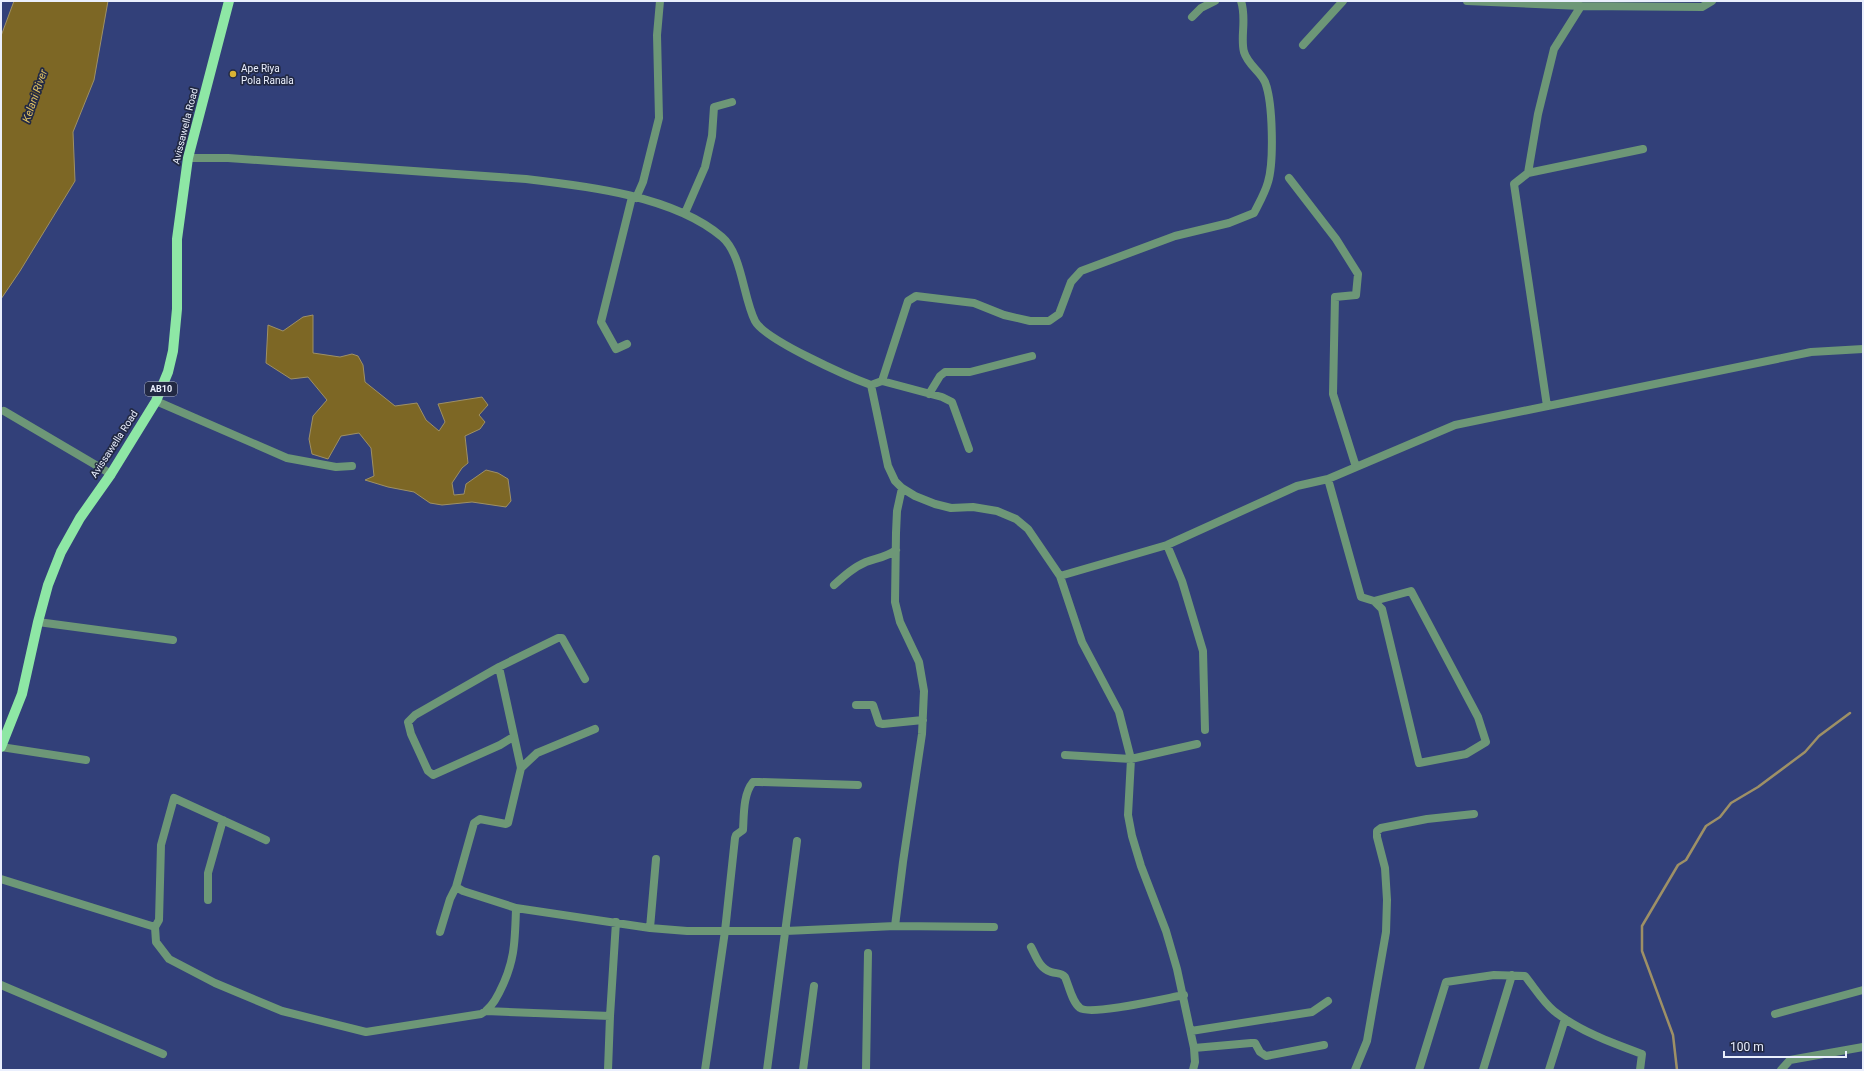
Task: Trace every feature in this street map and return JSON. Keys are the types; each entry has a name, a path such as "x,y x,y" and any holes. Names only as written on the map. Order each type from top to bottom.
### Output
{"main road":[{"name":"Avissawella Road","path":"1,747 22,694 48,585 61,552 80,518 111,474 156,401 168,372 173,351 177,309 177,239 188,158 229,1"}],"street":[{"path":"626,344 616,349 601,322 634,197 643,182 659,118 657,35 660,1"},
{"path":"1192,17 1201,8 1215,1"},
{"path":"882,381 908,301 916,296 974,303 1004,315 1030,321 1049,321 1059,314 1071,282 1081,271 1175,236 1229,224 1254,213 1268,181 1272,135 1268,94 1264,81 1250,64 1244,51 1244,10 1241,1"},
{"path":"1303,45 1343,1"},
{"path":"1466,1 1580,6 1702,7 1712,1"},
{"path":"1528,174 1538,114 1554,49 1580,6"},
{"path":"685,213 705,166 712,136 714,107 732,102"},
{"path":"1547,406 1514,184 1528,174 1643,149"},
{"path":"188,158 228,158 526,179 575,185 634,197 685,213 723,238 733,253 756,323 773,337 833,370 871,385 882,381 942,397 952,402 969,449"},
{"path":"1289,178 1336,239 1358,274 1356,296 1335,297 1333,394 1356,467"},
{"path":"1060,576 1168,545 1297,486 1328,480 1455,425 1811,352 1863,349"},
{"path":"929,394 940,376 945,372 970,372 1032,356"},
{"path":"871,385 888,466 895,481 902,488 935,504 951,508 973,507 991,510 1016,518 1028,529 1060,576 1082,642 1120,712 1131,759 1128,815 1132,836 1141,866 1166,931 1184,994 1194,1048 1195,1062 1193,1070"},
{"path":"156,401 287,458 336,467 352,466"},
{"path":"4,411 111,474"},
{"path":"1328,480 1361,597 1374,601 1382,609 1419,763 1466,754 1486,742 1478,717 1411,591 1374,601"},
{"path":"895,926 922,734 923,679 919,662 900,622 895,602 897,511 902,488"},
{"path":"1168,545 1182,581 1203,651 1205,730"},
{"path":"834,585 850,571 865,562 888,556 896,550"},
{"path":"38,622 173,640"},
{"path":"513,737 500,745 433,775 428,771 409,728 408,722 415,715 499,667 558,638 562,638 584,679"},
{"path":"440,932 477,820 480,819 502,824 508,823 521,768 513,737 499,667"},
{"path":"856,705 873,705 879,723 883,724 922,720"},
{"path":"521,768 536,753 596,729"},
{"path":"1065,755 1131,759 1197,744"},
{"path":"1,747 86,760"},
{"path":"705,1070 725,931 735,838 736,835 743,830 747,793 753,782 858,785"},
{"path":"266,840 174,798 161,845 160,920 155,927 156,942 169,959 215,983 282,1011 366,1032 481,1014 486,1011 497,997 512,965 515,945 516,908"},
{"path":"1355,1070 1367,1041 1386,932 1387,900 1385,868 1377,837 1377,831 1381,828 1427,819 1474,814"},
{"path":"208,900 208,874 223,820"},
{"path":"767,1070 797,841"},
{"path":"650,928 656,859"},
{"path":"1,879 155,927"},
{"path":"456,887 463,891 516,908 650,928 687,931 786,931 895,926 994,927"},
{"path":"608,1070 616,922"},
{"path":"1030,947 1044,968 1051,972 1062,973 1066,977 1078,1007 1084,1010 1093,1011 1184,994"},
{"path":"866,1070 868,953"},
{"path":"1419,1070 1446,982 1494,975 1512,975 1525,976 1553,1010 1565,1019 1610,1042 1642,1054 1640,1070"},
{"path":"1483,1070 1512,975"},
{"path":"1,985 163,1054"},
{"path":"803,1070 814,986"},
{"path":"1775,1014 1863,990"},
{"path":"1191,1031 1312,1012 1328,1001"},
{"path":"486,1011 610,1016"},
{"path":"1549,1070 1565,1019"},
{"path":"1194,1048 1255,1043 1260,1052 1266,1056 1324,1045"},
{"path":"1782,1070 1790,1060 1863,1047"}],"water":[{"name":"Kelani River","path":"14,1 108,1 94,80 73,132 75,181 20,271 1,299 1,36"},
{"path":"313,315 313,353 340,357 352,354 358,356 363,365 365,382 395,406 417,403 426,420 439,431 445,422 438,404 482,397 488,405 479,415 485,422 480,429 465,436 468,463 462,468 452,483 454,495 464,494 466,484 486,470 498,473 508,479 511,501 506,507 472,502 442,505 430,503 414,492 388,487 365,480 374,476 371,448 359,433 341,436 328,459 312,454 309,439 313,416 327,400 308,377 291,379 266,363 268,325 283,331 303,317"}],"waterway":[{"path":"1677,1070 1673,1035 1642,951 1642,926 1678,865 1686,860 1706,826 1720,817 1731,803 1758,787 1805,752 1819,736 1850,713"}],"place":[{"name":"Ape Riya Pola Ranala","path":"233,74"}]}
